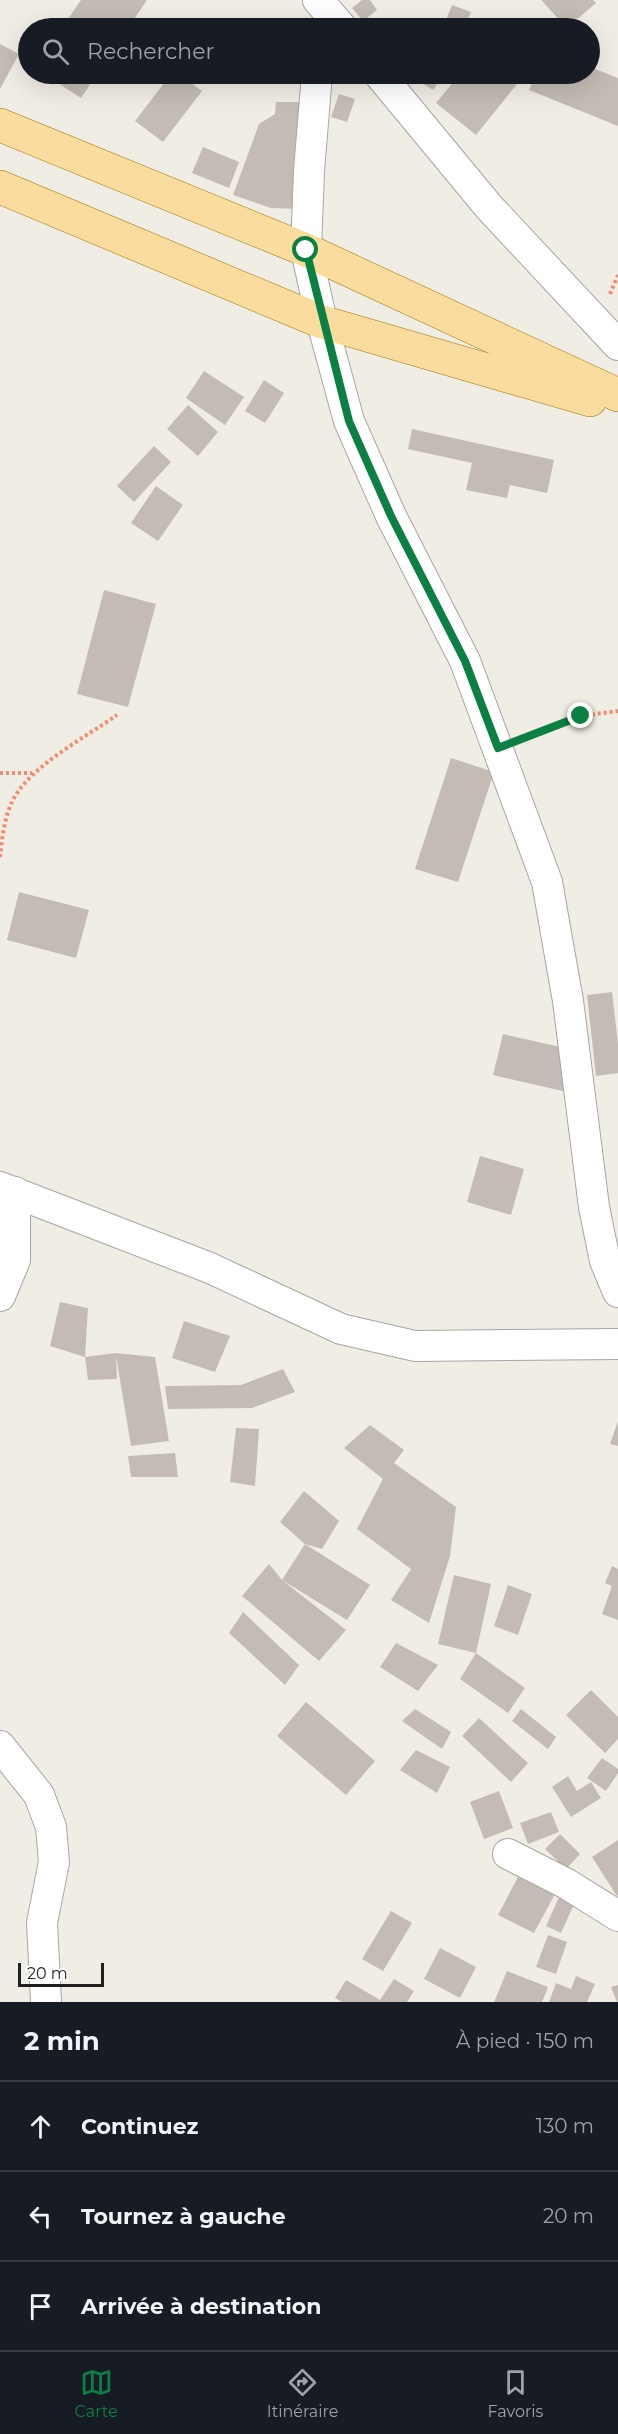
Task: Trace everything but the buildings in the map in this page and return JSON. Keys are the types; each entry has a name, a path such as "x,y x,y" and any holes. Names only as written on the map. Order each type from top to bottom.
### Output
{"main road":[{"path":"0,125 306,250 618,395"},
{"path":"0,188 322,322 618,408"}],"street":[{"path":"316,84 309,171 306,250 322,322 349,421 391,516 465,661 547,882 568,1001 594,1207 605,1261 618,1292"},
{"path":"387,84 489,207 618,345"},
{"path":"0,1296 15,1260 8,1190 210,1268 341,1329 414,1346 618,1344"},
{"path":"0,1746 39,1795 51,1827 54,1862 42,1923 46,2002"},
{"path":"507,1854 567,1884 618,1916"}],"path":[{"path":"498,748 581,716 618,711"},
{"path":"0,856 3,832 12,802 32,773 117,715"},
{"path":"0,773 32,773"}],"route":[{"path":"306,250 322,322 349,421 391,516 465,661 498,748 581,716"}]}
